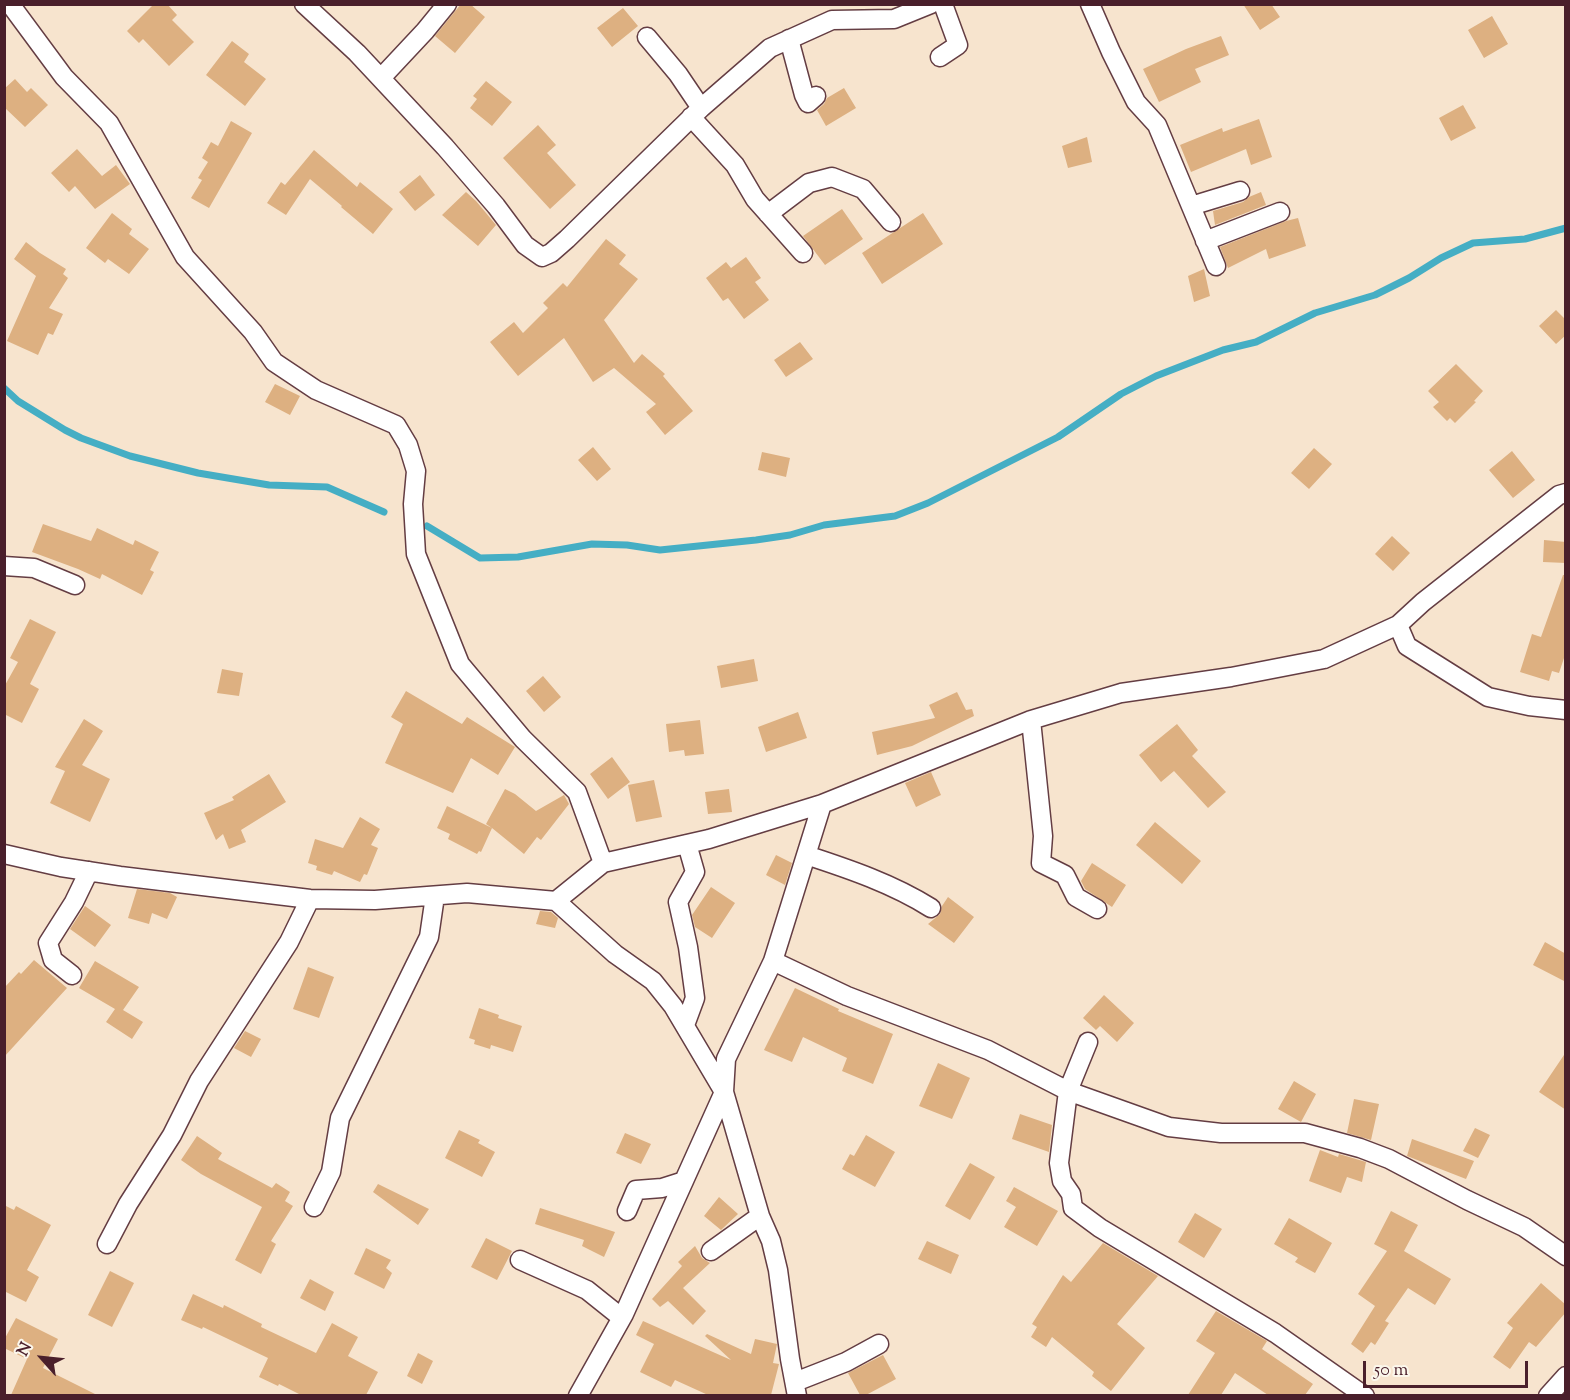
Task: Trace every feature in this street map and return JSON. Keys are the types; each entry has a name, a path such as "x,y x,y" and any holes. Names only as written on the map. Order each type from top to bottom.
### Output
{"street":[{"path":"10,4 64,77 109,123 185,257 253,332 274,362 316,390 396,425 408,445 416,471 413,504 416,554 460,664 523,739 577,792 603,863"},
{"path":"304,4 357,53 446,147 496,206 525,245 542,257 551,253 567,239 696,112 770,48 832,20 894,19 932,5 958,45 940,57"},
{"path":"381,78 447,4"},
{"path":"1090,4 1136,102 1157,125 1216,266"},
{"path":"647,37 678,74 696,112 735,165 755,199 802,254"},
{"path":"789,39 808,103 816,96"},
{"path":"768,214 809,183 831,177 862,189 891,222"},
{"path":"1191,206 1240,191"},
{"path":"1205,241 1280,212"},
{"path":"556,901 603,863 687,844 822,804 1031,720 1122,693 1231,677 1324,659 1398,625 1559,495 1566,493"},
{"path":"4,566 34,568 75,585"},
{"path":"1398,625 1407,646 1488,697 1529,706 1566,710"},
{"path":"1031,720 1043,836 1041,862 1065,875 1076,897 1097,909"},
{"path":"578,1395 622,1318 724,1092 726,1059 773,961 822,804"},
{"path":"685,1025 695,998 688,947 678,902 695,872 687,844"},
{"path":"806,855 909,894 932,908"},
{"path":"7,859 195,886 310,899 375,900 467,893 556,901 615,954 653,981 673,1006 724,1092 760,1216 771,1241 778,1270 796,1389 879,1344"},
{"path":"72,975 53,960 48,943 74,902 89,871"},
{"path":"315,1207 332,1172 340,1118 429,937 435,896"},
{"path":"106,1244 128,1204 172,1135 199,1081 289,942 310,899"},
{"path":"773,961 847,996 988,1050 1068,1091 1169,1127 1221,1133 1305,1133 1360,1148 1389,1159 1524,1227 1566,1256"},
{"path":"1088,1042 1068,1091 1059,1163 1062,1182 1071,1194 1073,1208 1100,1228 1275,1333 1365,1395"},
{"path":"627,1211 636,1190 662,1188 684,1181"},
{"path":"711,1251 760,1216"},
{"path":"520,1260 587,1290 622,1318"},
{"path":"1548,1395 1566,1376"}],"building":[{"path":"154,4 167,4 177,15 172,20 194,42 169,66 143,39 139,43 127,31"},
{"path":"461,4 470,4 485,17 455,53 435,36"},
{"path":"1243,4 1271,4 1280,17 1260,30"},
{"path":"623,8 638,26 612,47 597,28"},
{"path":"1492,16 1508,44 1484,58 1468,30"},
{"path":"1221,36 1229,55 1195,69 1201,82 1159,102 1143,69"},
{"path":"232,41 249,54 244,62 266,79 245,106 206,75"},
{"path":"15,79 27,92 31,88 48,105 25,127 4,107 4,89"},
{"path":"486,81 512,102 492,126 470,108 477,99 473,96"},
{"path":"844,88 856,108 826,126 817,110 827,98"},
{"path":"1463,105 1476,128 1451,141 1439,118"},
{"path":"1259,119 1272,157 1251,165 1246,149 1191,172 1180,145 1222,128 1223,132"},
{"path":"231,121 252,133 209,208 191,198 202,180 198,178 208,162 202,158 211,142 218,146"},
{"path":"538,125 556,145 547,153 576,185 550,209 503,158"},
{"path":"1087,137 1092,162 1068,168 1062,146"},
{"path":"77,149 102,176 116,165 130,184 95,209 75,186 69,192 51,173"},
{"path":"314,150 357,187 360,182 393,209 373,234 310,179 286,215 267,203 281,182 285,185"},
{"path":"420,175 435,195 415,211 399,192"},
{"path":"466,192 496,225 478,246 442,215"},
{"path":"1261,192 1266,205 1215,225 1213,211 1243,202"},
{"path":"842,209 863,239 825,265 803,236"},
{"path":"112,213 132,229 129,234 149,249 129,274 108,259 105,263 86,248"},
{"path":"923,213 943,244 882,284 862,253"},
{"path":"1298,218 1306,246 1269,259 1266,249 1228,268 1220,247"},
{"path":"606,239 626,255 619,264 638,279 604,320 634,363 642,354 665,374 663,376 693,411 665,435 646,412 656,404 614,368 593,382 564,338 518,376 490,342 514,322 523,333 548,308 543,303 563,283 567,287"},
{"path":"26,242 66,269 63,274 68,278 49,308 63,314 53,335 48,333 38,355 7,341 36,276 14,259"},
{"path":"746,257 761,278 755,282 769,300 744,319 728,298 723,301 706,278 726,262 731,268"},
{"path":"1204,269 1210,296 1194,302 1188,276"},
{"path":"1556,310 1566,320 1566,335 1556,344 1539,326"},
{"path":"800,342 813,359 786,377 774,360"},
{"path":"1456,364 1483,391 1474,401 1476,402 1455,423 1450,418 1447,421 1433,407 1439,402 1428,391"},
{"path":"275,384 300,396 290,415 265,402"},
{"path":"593,447 611,469 597,481 578,460"},
{"path":"1314,448 1332,464 1309,489 1291,473"},
{"path":"1512,451 1535,480 1513,498 1489,470"},
{"path":"762,452 790,458 786,477 758,470"},
{"path":"43,524 91,541 97,528 133,545 135,540 159,552 150,570 154,572 142,595 102,574 100,579 32,552"},
{"path":"1392,536 1410,553 1393,571 1375,554"},
{"path":"1544,540 1566,542 1566,563 1543,562"},
{"path":"1563,575 1566,575 1566,652 1559,673 1552,671 1549,681 1520,672 1532,634 1541,637"},
{"path":"30,619 56,632 30,684 39,689 22,723 4,714 4,687 18,662 10,658"},
{"path":"754,659 758,681 721,688 717,666"},
{"path":"222,669 243,673 239,696 217,693"},
{"path":"543,676 561,697 544,712 526,691"},
{"path":"406,691 462,724 467,717 515,747 498,775 471,758 453,793 385,763 403,724 391,717"},
{"path":"957,692 966,710 972,709 974,716 912,746 877,755 872,732 935,718 929,705"},
{"path":"798,712 807,738 766,752 758,727"},
{"path":"84,719 103,731 82,765 110,779 90,822 50,803 65,771 55,767"},
{"path":"700,720 704,754 685,756 684,750 669,752 666,724"},
{"path":"1177,724 1198,750 1192,756 1226,792 1208,808 1174,771 1161,782 1139,755"},
{"path":"612,757 630,782 608,799 590,774"},
{"path":"931,772 941,795 916,807 905,783"},
{"path":"269,774 286,802 241,830 246,842 229,849 223,834 216,840 204,813 234,800 232,797"},
{"path":"654,780 662,817 636,822 628,785"},
{"path":"505,789 536,811 564,795 569,804 541,840 537,837 524,854 486,824"},
{"path":"729,789 732,812 708,814 705,792"},
{"path":"447,806 492,828 481,852 477,854 448,839 450,834 437,828"},
{"path":"360,817 380,829 371,845 378,848 367,875 364,874 360,882 334,871 332,875 316,870 317,866 308,863 315,839 343,848"},
{"path":"1155,822 1201,861 1182,884 1136,845"},
{"path":"776,855 792,863 785,885 766,875"},
{"path":"1092,863 1126,885 1112,907 1085,889 1081,881"},
{"path":"711,887 735,903 712,938 695,927 692,915"},
{"path":"137,889 170,893 177,897 167,919 152,913 149,924 128,918"},
{"path":"948,897 974,917 954,943 928,924 940,914"},
{"path":"85,906 111,925 95,947 70,929"},
{"path":"540,911 551,912 558,918 555,928 536,924"},
{"path":"1545,942 1566,954 1566,982 1533,965"},
{"path":"34,960 67,988 4,1057 4,988"},
{"path":"95,961 139,987 123,1010 143,1022 132,1039 106,1022 115,1009 79,988"},
{"path":"308,967 334,977 319,1018 293,1009"},
{"path":"795,988 839,1009 838,1011 893,1034 873,1084 842,1071 847,1058 803,1037 792,1062 764,1050"},
{"path":"1104,995 1134,1023 1117,1042 1100,1026 1096,1030 1083,1018"},
{"path":"479,1008 499,1015 498,1018 522,1026 513,1052 491,1045 490,1049 474,1044 475,1040 469,1038"},
{"path":"245,1031 261,1039 251,1057 234,1048"},
{"path":"1566,1052 1566,1110 1539,1092"},
{"path":"938,1063 970,1078 952,1119 919,1106"},
{"path":"1294,1081 1316,1094 1301,1122 1278,1109"},
{"path":"1354,1099 1379,1104 1371,1140 1347,1133"},
{"path":"1020,1114 1052,1125 1049,1152 1012,1139"},
{"path":"1475,1128 1490,1135 1478,1158 1463,1151"},
{"path":"459,1130 480,1140 478,1143 495,1152 482,1177 445,1158"},
{"path":"625,1133 651,1144 641,1164 616,1153"},
{"path":"866,1135 895,1152 875,1187 842,1169 850,1154 854,1156"},
{"path":"197,1136 222,1153 218,1159 272,1188 276,1183 290,1192 285,1201 293,1206 271,1241 276,1244 261,1274 235,1260 262,1207 201,1174 181,1160"},
{"path":"1412,1139 1474,1161 1466,1179 1407,1156"},
{"path":"1320,1150 1338,1157 1339,1154 1366,1162 1362,1182 1347,1177 1341,1193 1309,1181"},
{"path":"970,1163 995,1177 970,1220 945,1206"},
{"path":"378,1184 429,1209 418,1225 373,1192"},
{"path":"1014,1187 1058,1211 1037,1246 1004,1227 1016,1207 1006,1201"},
{"path":"719,1197 738,1214 721,1230 704,1216"},
{"path":"4,1205 14,1210 16,1206 51,1225 27,1270 39,1277 26,1302 4,1291"},
{"path":"540,1208 615,1232 604,1257 582,1246 584,1240 535,1224"},
{"path":"1391,1211 1418,1225 1404,1251 1451,1279 1435,1305 1408,1288 1385,1321 1389,1323 1375,1345 1371,1342 1363,1353 1351,1344 1375,1306 1358,1294 1387,1251 1374,1244"},
{"path":"1195,1213 1222,1229 1204,1258 1178,1242"},
{"path":"1289,1218 1332,1243 1315,1273 1295,1262 1298,1258 1274,1244"},
{"path":"486,1238 512,1251 497,1280 471,1267"},
{"path":"927,1241 959,1255 951,1274 918,1259"},
{"path":"1103,1243 1158,1276 1117,1324 1145,1348 1111,1391 1092,1376 1094,1372 1052,1337 1046,1347 1031,1337 1037,1327 1032,1324 1063,1275 1071,1282"},
{"path":"695,1246 702,1258 710,1263 683,1288 706,1311 693,1325 668,1301 660,1307 652,1299 682,1266 678,1262"},
{"path":"366,1248 391,1260 386,1268 392,1273 384,1289 354,1274"},
{"path":"110,1271 134,1283 112,1327 88,1315"},
{"path":"310,1279 334,1292 325,1311 300,1298"},
{"path":"1541,1283 1566,1305 1566,1312 1536,1347 1529,1342 1510,1369 1493,1357 1513,1328 1507,1323"},
{"path":"193,1294 223,1308 224,1305 262,1324 261,1327 316,1353 332,1323 358,1337 348,1356 378,1372 366,1395 301,1395 279,1384 278,1386 259,1377 268,1358 203,1327 202,1329 181,1320"},
{"path":"1216,1311 1267,1341 1262,1349 1313,1384 1305,1395 1268,1395 1235,1373 1221,1395 1188,1395 1215,1353 1196,1341"},
{"path":"16,1318 58,1339 43,1368 97,1395 11,1395 27,1359 4,1348 4,1340"},
{"path":"643,1321 731,1360 705,1336 707,1334 751,1354 755,1339 777,1344 773,1363 779,1364 771,1395 708,1395 675,1380 671,1387 640,1372 654,1344 636,1335"},
{"path":"418,1353 433,1361 422,1384 407,1376"},
{"path":"883,1355 896,1379 866,1395 860,1395 848,1373"}],"waterway":[{"path":"427,526 480,558 518,557 592,544 627,545 660,550 756,540 790,535 824,525 895,516 928,503 1058,437 1121,394 1156,376 1223,350 1256,342 1315,313 1375,295 1473,243 1525,239 1566,228"},
{"path":"4,388 18,401 65,430 130,456 198,473 269,485 327,487 384,512"}]}
